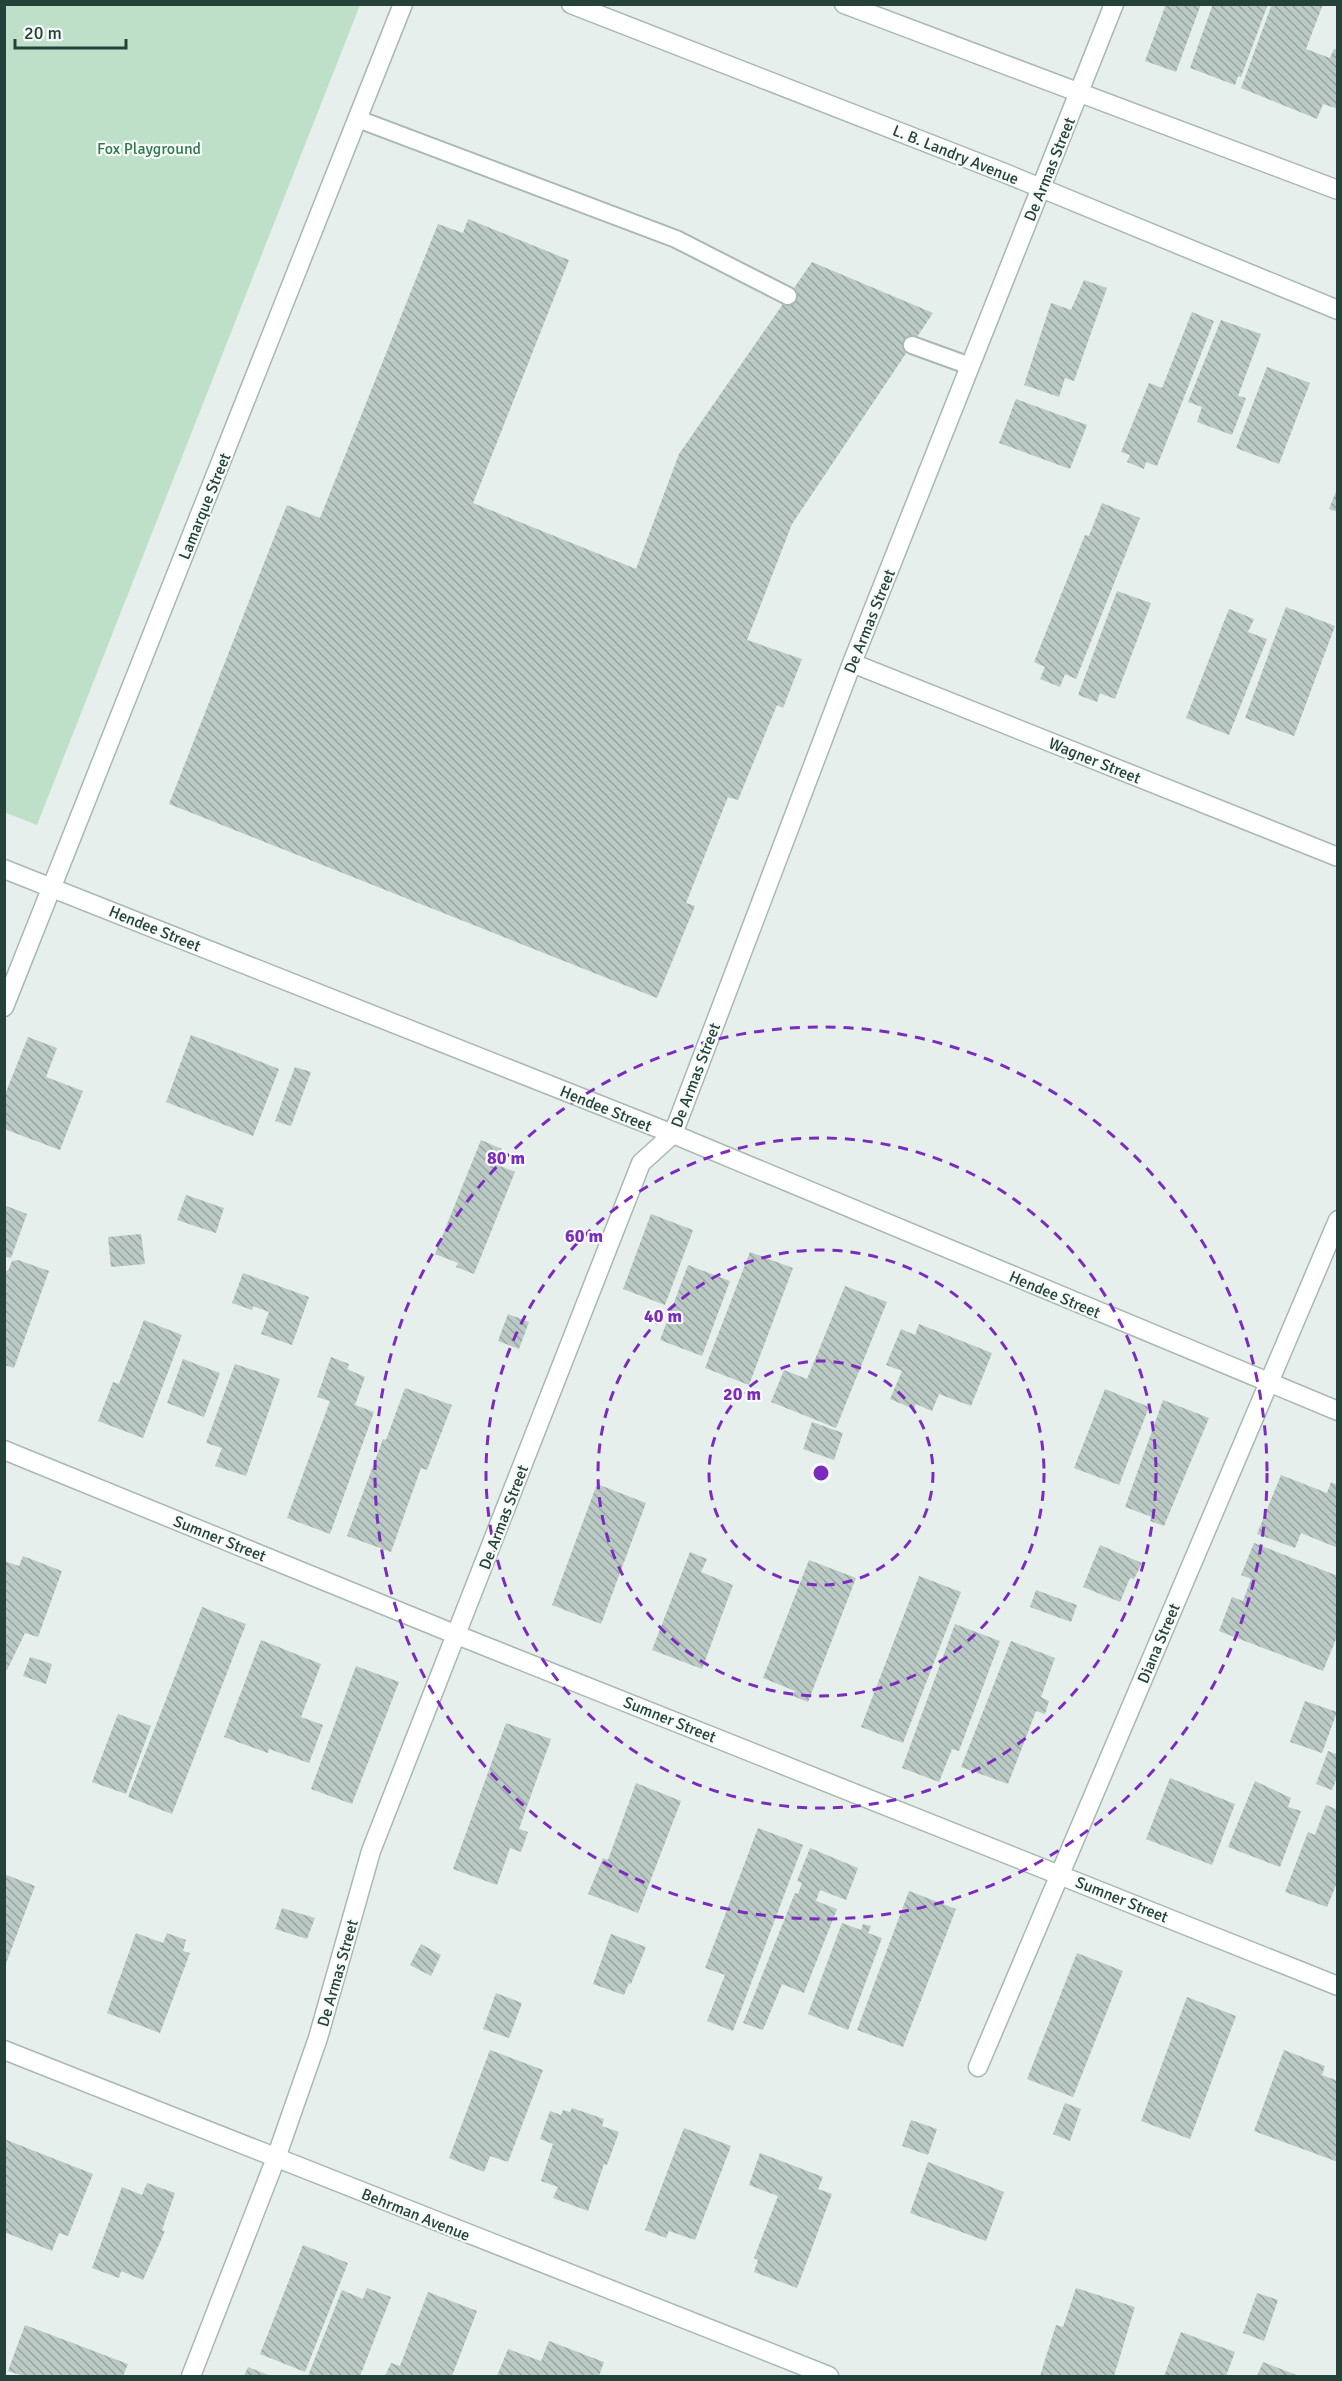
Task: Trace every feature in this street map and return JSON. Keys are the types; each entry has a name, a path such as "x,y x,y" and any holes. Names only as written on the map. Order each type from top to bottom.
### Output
{"street":[{"name":"Lamarque Street","path":"4,1007 403,4"},
{"name":"L. B. Landry Avenue","path":"572,4 1041,188 1338,310"},
{"path":"844,4 1338,190"},
{"name":"De Armas Street","path":"191,2376 276,2158 318,2038 371,1851 641,1163 673,1134 852,663 1114,4"},
{"name":"Wagner Street","path":"852,663 1338,857"},
{"name":"Hendee Street","path":"4,869 673,1134 1338,1411"},
{"name":"Diana Street","path":"978,2067 1338,1220"},
{"name":"Sumner Street","path":"4,1450 457,1635 1338,1986"},
{"name":"Behrman Avenue","path":"4,2050 829,2376"}],"lane":[{"path":"358,119 676,239 789,296"},
{"path":"912,345 970,366"}],"green space":[{"name":"Fox Playground","path":"5,4 360,5 37,825 4,812"}],"building":[{"path":"1166,4 1201,4 1176,72 1145,61"},
{"path":"1213,4 1268,4 1241,77 1238,76 1235,85 1190,68"},
{"path":"1272,4 1323,4 1306,49 1330,58 1334,49 1338,50 1338,109 1323,104 1317,119 1241,88"},
{"path":"468,219 569,260 473,503 636,569 679,454 812,262 933,313 792,524 747,640 802,659 783,708 777,705 738,800 728,797 686,903 695,906 657,998 169,804 287,505 320,518 438,224 463,233"},
{"path":"1084,280 1107,288 1074,381 1065,378 1059,397 1024,385 1051,303 1071,310"},
{"path":"1192,312 1214,321 1157,466 1146,462 1144,469 1127,462 1130,455 1121,452 1149,383 1162,388"},
{"path":"1221,320 1261,334 1238,396 1246,398 1232,435 1197,422 1202,407 1188,402"},
{"path":"1267,367 1310,383 1279,464 1236,448"},
{"path":"1016,399 1087,425 1070,469 999,443"},
{"path":"1338,486 1338,512 1329,509"},
{"path":"1102,503 1140,518 1076,679 1065,674 1060,687 1040,679 1045,667 1034,662 1085,535 1089,536"},
{"path":"1117,591 1151,603 1115,699 1100,693 1097,702 1078,695"},
{"path":"1286,607 1335,626 1294,736 1245,718"},
{"path":"1229,609 1254,619 1248,632 1267,639 1229,735 1186,718"},
{"path":"191,1035 279,1069 253,1136 166,1102"},
{"path":"28,1037 57,1048 46,1077 83,1091 60,1150 4,1129 4,1097"},
{"path":"295,1067 311,1072 291,1126 275,1121"},
{"path":"481,1140 502,1149 496,1164 515,1172 474,1274 456,1267 458,1263 435,1254"},
{"path":"186,1195 224,1208 216,1233 177,1220"},
{"path":"4,1205 27,1214 11,1258 4,1256"},
{"path":"651,1214 693,1230 665,1305 623,1289"},
{"path":"141,1234 145,1264 111,1267 108,1237"},
{"path":"750,1252 793,1268 749,1385 705,1368"},
{"path":"18,1260 49,1271 14,1368 4,1365 4,1270 8,1271 12,1261"},
{"path":"688,1265 730,1281 702,1356 660,1340"},
{"path":"243,1273 309,1297 292,1345 261,1334 269,1312 253,1306 252,1310 232,1303"},
{"path":"845,1286 887,1302 836,1428 771,1402 784,1370 807,1379"},
{"path":"508,1314 529,1322 519,1349 498,1341"},
{"path":"144,1320 182,1335 143,1438 98,1421 113,1382 119,1384"},
{"path":"919,1324 992,1353 971,1406 939,1394 932,1411 916,1404 914,1409 890,1399 902,1371 886,1365 901,1329 915,1335"},
{"path":"331,1357 349,1364 347,1369 365,1377 355,1405 374,1412 330,1534 287,1518 330,1401 317,1397"},
{"path":"183,1359 220,1373 204,1417 167,1403"},
{"path":"235,1364 280,1379 246,1476 215,1466 222,1448 206,1443"},
{"path":"405,1388 452,1405 427,1470 421,1468 391,1552 347,1536 383,1439 386,1440"},
{"path":"1105,1389 1149,1407 1119,1485 1074,1468"},
{"path":"1163,1400 1209,1418 1164,1526 1150,1521 1152,1517 1125,1507"},
{"path":"812,1422 843,1433 834,1460 803,1449"},
{"path":"1281,1475 1327,1493 1331,1482 1338,1485 1338,1548 1301,1533 1295,1548 1257,1534"},
{"path":"597,1484 646,1503 601,1624 552,1605"},
{"path":"1254,1543 1338,1576 1338,1634 1323,1671 1219,1631 1232,1597 1243,1601 1251,1579 1241,1575"},
{"path":"1100,1545 1142,1563 1134,1579 1130,1578 1120,1602 1083,1587"},
{"path":"690,1552 707,1559 701,1572 733,1585 702,1669 652,1650"},
{"path":"23,1556 62,1571 38,1637 25,1633 7,1670 4,1669 4,1561 19,1566"},
{"path":"809,1560 856,1578 808,1702 793,1696 795,1691 763,1678"},
{"path":"919,1576 961,1592 903,1743 861,1727"},
{"path":"1036,1590 1077,1605 1071,1622 1030,1607"},
{"path":"202,1607 246,1624 172,1814 128,1797"},
{"path":"955,1624 1000,1641 959,1751 952,1749 939,1782 902,1768"},
{"path":"261,1640 321,1664 301,1717 323,1725 309,1763 269,1749 268,1753 224,1737"},
{"path":"1011,1641 1055,1658 1041,1697 1049,1701 1045,1714 1036,1711 1008,1784 961,1767"},
{"path":"30,1657 52,1664 46,1684 23,1676"},
{"path":"356,1666 399,1682 352,1804 311,1789"},
{"path":"1305,1701 1337,1712 1322,1753 1290,1742"},
{"path":"118,1714 151,1726 126,1794 92,1782"},
{"path":"506,1723 551,1739 519,1829 528,1832 521,1852 510,1848 497,1885 453,1869"},
{"path":"1328,1751 1338,1755 1338,1775 1332,1790 1316,1784"},
{"path":"1170,1778 1235,1804 1212,1865 1146,1839"},
{"path":"1255,1781 1291,1798 1288,1807 1301,1811 1280,1867 1228,1847"},
{"path":"636,1783 681,1801 638,1913 588,1894 603,1858 608,1860"},
{"path":"1326,1805 1338,1810 1338,1880 1327,1907 1285,1892 1308,1832 1315,1835"},
{"path":"758,1828 803,1845 733,2031 707,2021 725,1975 705,1968"},
{"path":"810,1848 858,1868 846,1900 820,1890 816,1901 837,1909 804,1993 782,1984 763,2030 743,2023 795,1893 798,1894 802,1883 797,1881"},
{"path":"4,1874 35,1886 5,1966 4,1966"},
{"path":"909,1891 956,1909 903,2047 857,2030"},
{"path":"282,1908 315,1918 307,1939 275,1929"},
{"path":"842,1923 861,1930 863,1924 871,1926 868,1933 882,1938 848,2030 808,2014"},
{"path":"136,1933 163,1943 167,1933 186,1940 183,1951 190,1953 160,2033 107,2013"},
{"path":"611,1934 646,1947 624,1995 593,1984"},
{"path":"421,1944 441,1955 431,1976 410,1965"},
{"path":"1077,1953 1123,1971 1073,2097 1027,2079"},
{"path":"496,1993 522,2003 509,2038 483,2029"},
{"path":"1187,1997 1236,2016 1190,2139 1141,2121"},
{"path":"490,2050 543,2070 508,2162 490,2156 484,2172 449,2158"},
{"path":"1284,2050 1325,2066 1322,2075 1338,2081 1338,2162 1254,2131"},
{"path":"1065,2103 1081,2109 1070,2141 1053,2134"},
{"path":"572,2108 604,2119 602,2126 619,2132 607,2165 604,2164 588,2211 553,2198 558,2187 541,2181 553,2144 540,2139 550,2111 561,2115 563,2110 570,2112"},
{"path":"911,2120 937,2129 928,2155 902,2146"},
{"path":"684,2128 731,2146 695,2240 669,2231 666,2238 645,2230"},
{"path":"4,2139 93,2174 68,2236 59,2233 52,2251 4,2232"},
{"path":"760,2153 823,2177 818,2189 832,2194 797,2288 754,2272 758,2260 754,2258 778,2196 749,2185"},
{"path":"928,2162 1004,2192 986,2241 910,2213"},
{"path":"147,2183 175,2193 162,2230 165,2231 143,2280 121,2271 119,2278 92,2268 122,2187 142,2195"},
{"path":"303,2245 348,2263 305,2372 260,2354"},
{"path":"367,2288 391,2297 360,2376 308,2376 342,2290 363,2299"},
{"path":"1076,2288 1135,2307 1114,2376 1040,2376 1056,2325 1063,2327"},
{"path":"428,2292 477,2311 452,2376 385,2376 391,2363 400,2366"},
{"path":"1257,2293 1278,2300 1264,2341 1243,2333"},
{"path":"25,2325 128,2364 123,2376 23,2376 8,2371"},
{"path":"1181,2332 1235,2352 1226,2376 1164,2376"},
{"path":"549,2341 604,2362 599,2376 497,2376 508,2349 541,2361"},
{"path":"1263,2362 1299,2376 1257,2376"},
{"path":"248,2367 271,2376 244,2376"}]}
